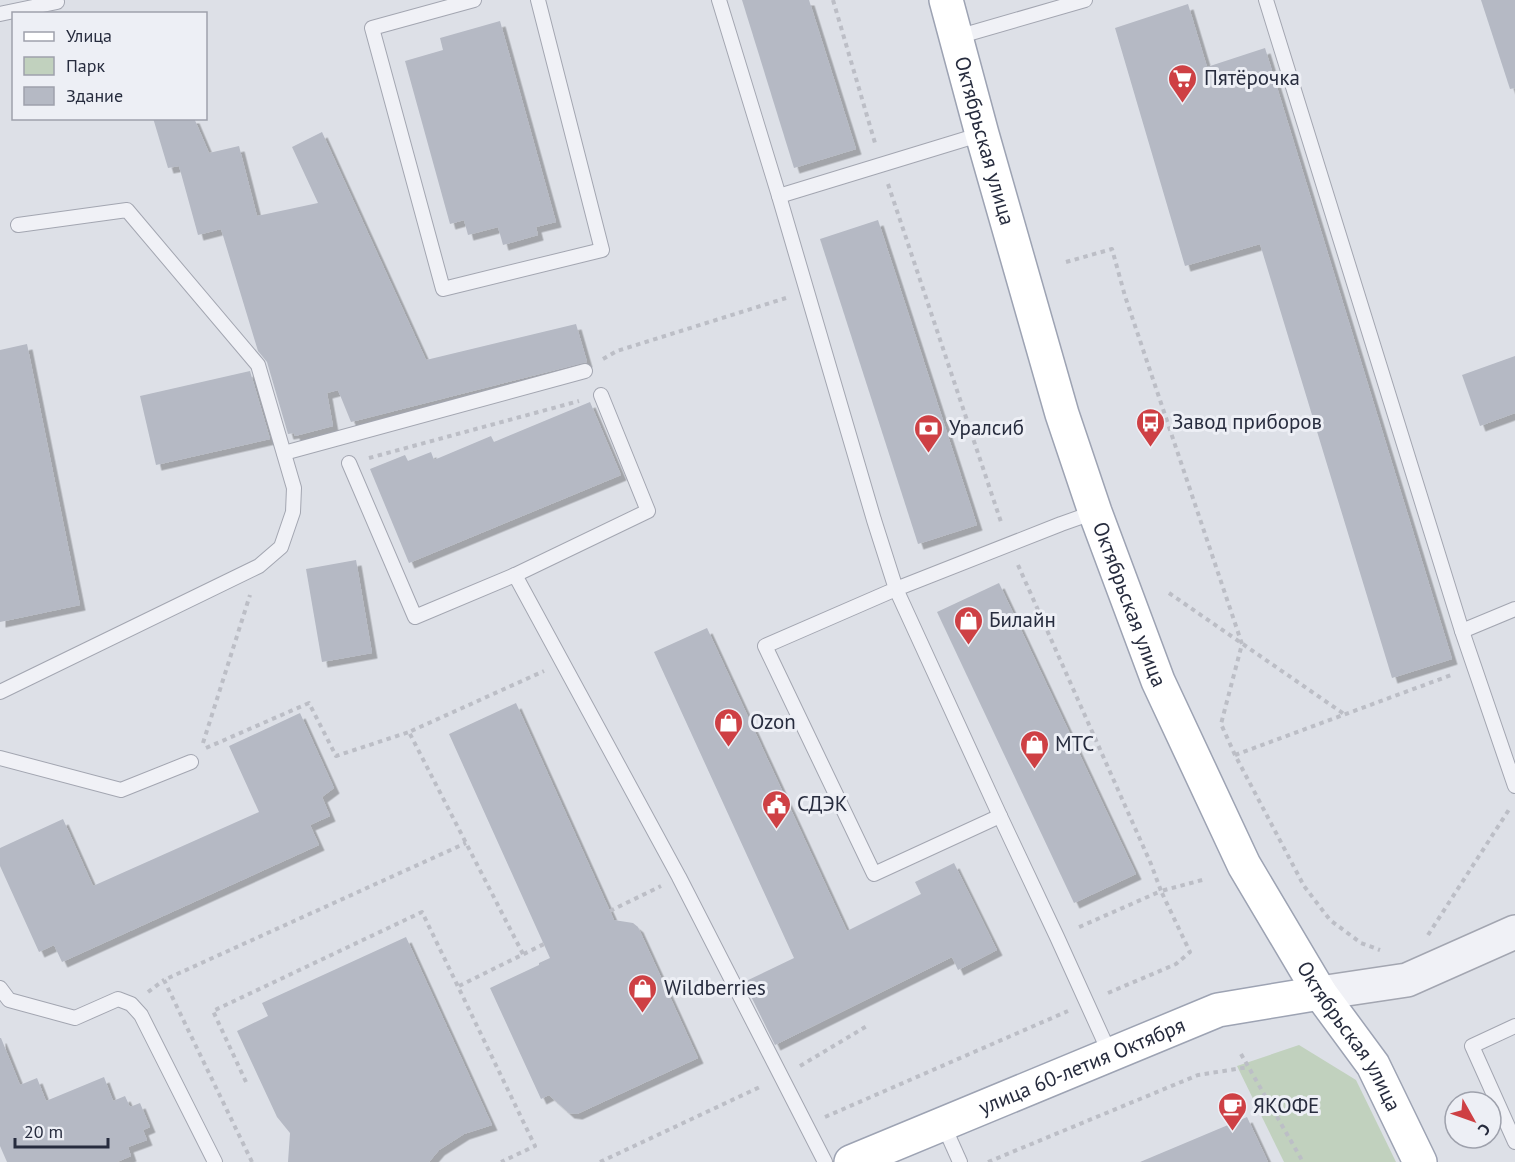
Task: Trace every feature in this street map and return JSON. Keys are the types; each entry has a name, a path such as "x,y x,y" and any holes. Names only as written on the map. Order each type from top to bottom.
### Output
{"main road":[{"name":"Октябрьская улица","path":"946,0 1062,414 1095,512 1158,681 1244,865 1320,993 1373,1065 1420,1162"},
{"name":"улица 60-летия Октября","path":"851,1162 1218,1010 1320,993"}],"street":[{"path":"1320,993 1407,980 1515,932"}],"lane":[{"path":"0,14 57,2 56,0"},
{"path":"474,0 372,28 443,289 602,250 538,0"},
{"path":"719,0 896,589 1110,1054"},
{"path":"957,37 1085,0"},
{"path":"1266,0 1462,631 1515,786"},
{"path":"779,196 982,134"},
{"path":"0,692 259,566 280,547 293,512 294,488 258,365 127,210 18,225"},
{"path":"284,453 585,371"},
{"path":"349,463 416,617 515,575 648,510 601,395"},
{"path":"1000,816 874,874 765,646 896,589 1095,512"},
{"path":"515,575 679,877 825,1162"},
{"path":"1462,631 1515,609"},
{"path":"0,758 121,790 191,762"},
{"path":"0,988 9,1000 75,1018 118,999 131,1004 141,1015 215,1162"},
{"path":"1515,1026 1472,1046 1515,1142"},
{"path":"943,1124 960,1162"}],"path":[{"path":"806,1126 1176,964 1190,952 1008,544 882,165 832,0"},
{"path":"1066,262 1112,249 1125,296 1242,644 1221,724 1235,755 1304,886 1330,920 1361,943 1388,953"},
{"path":"585,371 617,351 807,291"},
{"path":"349,463 601,395"},
{"path":"259,566 201,750 309,703 336,756 409,732 562,662"},
{"path":"1169,593 1344,715"},
{"path":"1235,755 1474,667"},
{"path":"409,732 524,954"},
{"path":"1422,944 1515,801"},
{"path":"252,1162 165,980 466,843"},
{"path":"610,911 679,877"},
{"path":"1057,937 1161,891 1206,879"},
{"path":"246,1082 213,1011 422,912 535,1146 501,1162"},
{"path":"459,986 544,944"},
{"path":"600,1162 782,1077 867,1026"},
{"path":"1241,1054 1303,1162"},
{"path":"988,1162 1198,1075 1249,1067"}],"green space":[{"path":"1299,1045 1356,1080 1396,1162 1284,1162 1237,1066"}],"building":[{"path":"742,0 809,0 856,149 794,168"},
{"path":"1481,0 1515,0 1515,88 1510,89"},
{"path":"1188,4 1207,67 1265,48 1452,659 1392,678 1260,244 1185,266 1115,28"},
{"path":"500,21 556,222 536,227 538,235 503,245 498,227 468,235 464,220 450,224 405,61 443,50 440,38"},
{"path":"154,120 195,120 209,153 239,146 257,216 318,203 292,147 322,132 426,360 576,324 587,362 351,422 338,390 327,393 333,426 295,436 294,433 288,434 267,362 258,351 221,229 198,235 179,166 168,168"},
{"path":"878,220 977,525 918,544 820,239"},
{"path":"27,344 80,605 0,622 0,350"},
{"path":"1515,356 1515,413 1480,426 1462,375"},
{"path":"250,371 270,439 156,465 140,396"},
{"path":"590,402 621,475 409,563 370,469 405,455 408,461 431,452 434,460 491,436 494,442"},
{"path":"356,560 372,653 322,662 306,569"},
{"path":"999,583 1136,874 1074,903 937,612"},
{"path":"707,628 847,931 921,894 915,882 954,863 997,950 958,970 952,957 775,1045 744,982 794,958 654,652"},
{"path":"516,703 614,920 633,923 638,927 698,1058 577,1114 569,1113 549,1095 541,1099 490,988 550,958 449,734"},
{"path":"300,713 334,788 322,797 330,816 310,825 319,845 62,962 54,945 39,952 0,866 0,848 63,819 93,886 259,812 229,746"},
{"path":"406,937 492,1125 464,1134 439,1150 429,1162 288,1162 290,1133 277,1117 237,1031 268,1016 262,1003"},
{"path":"0,1038 20,1085 37,1078 46,1101 104,1077 113,1101 125,1096 130,1107 140,1103 150,1127 143,1130 147,1140 128,1147 131,1156 117,1162 7,1162 0,1146"},
{"path":"1247,1117 1268,1162 1140,1162"}],"place":[{"name":"Пятёрочка","path":"1183,104"},
{"name":"Завод приборов","path":"1151,448"},
{"name":"Уралсиб","path":"928,454"},
{"name":"Билайн","path":"968,646"},
{"name":"Ozon","path":"729,748"},
{"name":"МТС","path":"1034,770"},
{"name":"СДЭК","path":"776,830"},
{"name":"Wildberries","path":"643,1014"},
{"name":"ЯКОФЕ","path":"1232,1132"}]}
